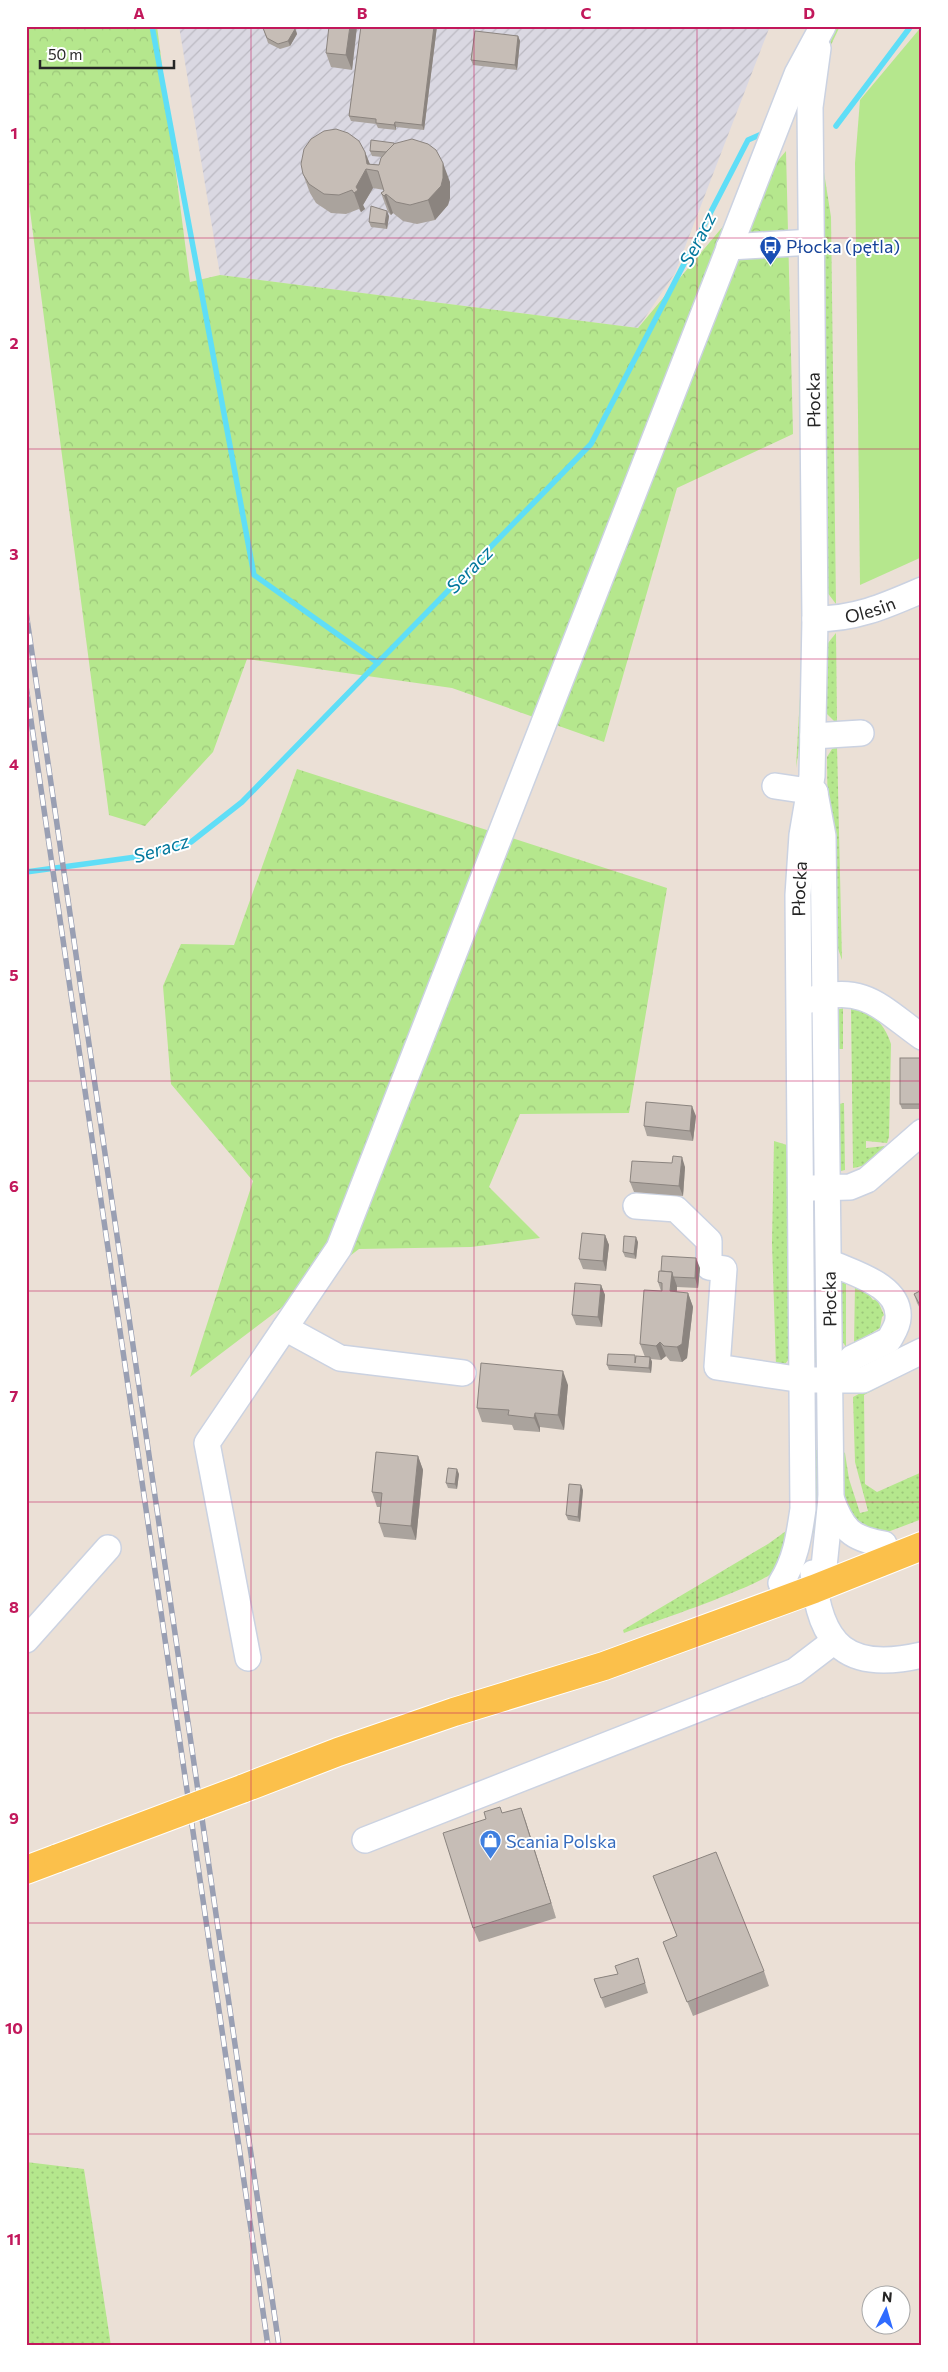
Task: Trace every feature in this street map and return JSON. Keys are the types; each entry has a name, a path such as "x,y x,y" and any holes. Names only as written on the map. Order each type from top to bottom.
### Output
{"main road":[{"path":"26,1870 338,1752 454,1712 604,1666 817,1576 884,1544 922,1530"},
{"path":"454,1712 609,1647 781,1583 817,1576 922,1546"}],"street":[{"name":"Płocka","path":"781,1583 793,1562 799,1543 803,1509 798,895 802,835 812,786 815,619 810,107 815,63 823,26"},
{"path":"248,1658 207,1444 339,1248 797,74 823,26"},
{"path":"729,247 812,242"},
{"name":"Olesin","path":"815,619 841,619 877,609 922,590"},
{"path":"813,736 861,733"},
{"path":"775,786 812,786"},
{"name":"Płocka","path":"812,786 823,836 831,1498 817,1576"},
{"path":"799,1004 826,995 847,993 865,997 922,1037"},
{"path":"800,1189 850,1187 867,1180 922,1132"},
{"path":"636,1206 676,1209 709,1241 709,1267 724,1269 717,1366 803,1380 863,1380 922,1351"},
{"path":"829,1262 870,1280 888,1292 897,1307 898,1319 889,1340 852,1358 830,1380"},
{"path":"285,1328 340,1358 464,1372"},
{"name":"Płocka","path":"831,1498 838,1518 850,1533 865,1541 884,1544"},
{"name":"Płocka","path":"803,1509 817,1576"},
{"path":"26,1640 108,1548"},
{"path":"817,1576 826,1629 834,1642 845,1651 861,1658 877,1661 899,1660 922,1655"},
{"path":"366,1840 795,1671 834,1642"}],"shaded area":[{"path":"179,26 770,26 675,273 638,328 220,275"}],"green space":[{"path":"26,26 157,26 190,282 220,275 638,328 786,151 793,434 677,488 604,742 452,688 247,659 213,752 145,826 109,815 26,180"},
{"path":"833,26 840,26 830,47 824,90 823,166 831,217 836,604 827,592 821,111 828,49"},
{"path":"922,26 922,557 860,585 855,163 860,100"},
{"path":"804,623 799,748 796,768"},
{"path":"836,633 837,724 827,714 826,651 828,643"},
{"path":"837,746 842,960 837,946 837,877 828,835 827,757 832,749"},
{"path":"297,769 667,888 629,1113 520,1114 489,1187 540,1238 471,1247 359,1249 190,1377 253,1181 171,1084 163,986 181,944 234,945"},
{"path":"843,1008 843,1049 838,1049 837,1010"},
{"path":"851,1008 865,1011 877,1019 891,1044 889,1137 887,1143 866,1141 866,1148 885,1146 872,1161 853,1168"},
{"path":"812,1014 814,1016 815,1176 812,1176 809,1015"},
{"path":"844,1103 845,1170 837,1172 839,1104"},
{"path":"774,1141 787,1145 788,1152 791,1340 790,1358 785,1364 776,1366 772,1243"},
{"path":"811,1199 817,1199 818,1361 816,1363 814,1362"},
{"path":"846,1281 846,1347 842,1341 841,1285"},
{"path":"855,1284 865,1290 873,1300 877,1299 884,1315 880,1328 854,1346"},
{"path":"922,1361 922,1365 864,1395 865,1484 877,1492 922,1472 922,1519 885,1533 877,1533 851,1520 844,1499 841,1450 845,1453 849,1479 860,1513 868,1511 855,1462 853,1397"},
{"path":"812,1450 820,1450 821,1529 815,1538 813,1530"},
{"path":"793,1526 780,1565 768,1576 730,1594 624,1633 623,1630 768,1544"},
{"path":"26,2162 84,2169 111,2346 26,2346"}],"building":[{"path":"264,26 294,26 295,29 288,41 278,44 267,38"},
{"path":"329,26 350,26 346,55 326,53"},
{"path":"361,26 434,26 422,125 395,122 394,125 376,123 376,119 349,116"},
{"path":"475,31 518,36 515,65 471,60"},
{"path":"336,129 348,133 359,141 365,152 367,164 379,165 381,158 393,144 412,139 428,144 436,150 443,163 441,186 428,200 410,205 396,202 386,194 384,196 381,193 384,191 378,171 366,169 356,187 358,190 354,193 352,190 339,195 324,194 309,184 303,174 301,164 304,149 311,139 324,131"},
{"path":"371,140 394,144 386,152 370,151"},
{"path":"371,206 387,211 385,224 369,222"},
{"path":"900,1058 922,1058 922,1104 900,1104"},
{"path":"646,1102 692,1106 690,1131 644,1126"},
{"path":"673,1156 682,1157 679,1186 630,1182 632,1161 672,1163"},
{"path":"582,1233 605,1235 603,1261 579,1259"},
{"path":"624,1236 636,1237 634,1254 623,1252"},
{"path":"662,1256 696,1258 695,1278 673,1277 672,1272 661,1271"},
{"path":"659,1271 672,1272 670,1291 688,1293 682,1344 677,1347 664,1346 660,1342 656,1346 640,1344 644,1290 662,1291 662,1283 658,1282"},
{"path":"575,1283 601,1285 598,1317 572,1315"},
{"path":"922,1290 922,1309 914,1294"},
{"path":"608,1354 635,1355 635,1363 636,1356 650,1357 649,1368 607,1365"},
{"path":"481,1363 563,1371 558,1415 535,1413 534,1418 508,1415 509,1410 477,1408"},
{"path":"376,1452 418,1456 411,1526 379,1523 382,1493 372,1492"},
{"path":"448,1468 457,1469 455,1484 446,1483"},
{"path":"569,1484 581,1485 578,1517 566,1515"},
{"path":"500,1807 502,1813 521,1808 551,1903 473,1928 443,1833 486,1819 484,1812"},
{"path":"716,1852 764,1971 687,2002 663,1942 677,1936 653,1876"},
{"path":"638,1958 645,1983 601,1998 594,1979 618,1974 615,1966"}],"waterway":[{"path":"152,26 254,575 378,663"},
{"name":"Seracz","path":"836,126 911,26"},
{"name":"Seracz","path":"26,872 136,857 191,842 242,802 591,444 748,140 766,132"}],"railway":[{"path":"26,612 279,2346"},
{"path":"26,686 268,2346"}],"place":[{"name":"Płocka (pętla)","path":"770,265"},
{"name":"Scania Polska","path":"490,1860"}]}
